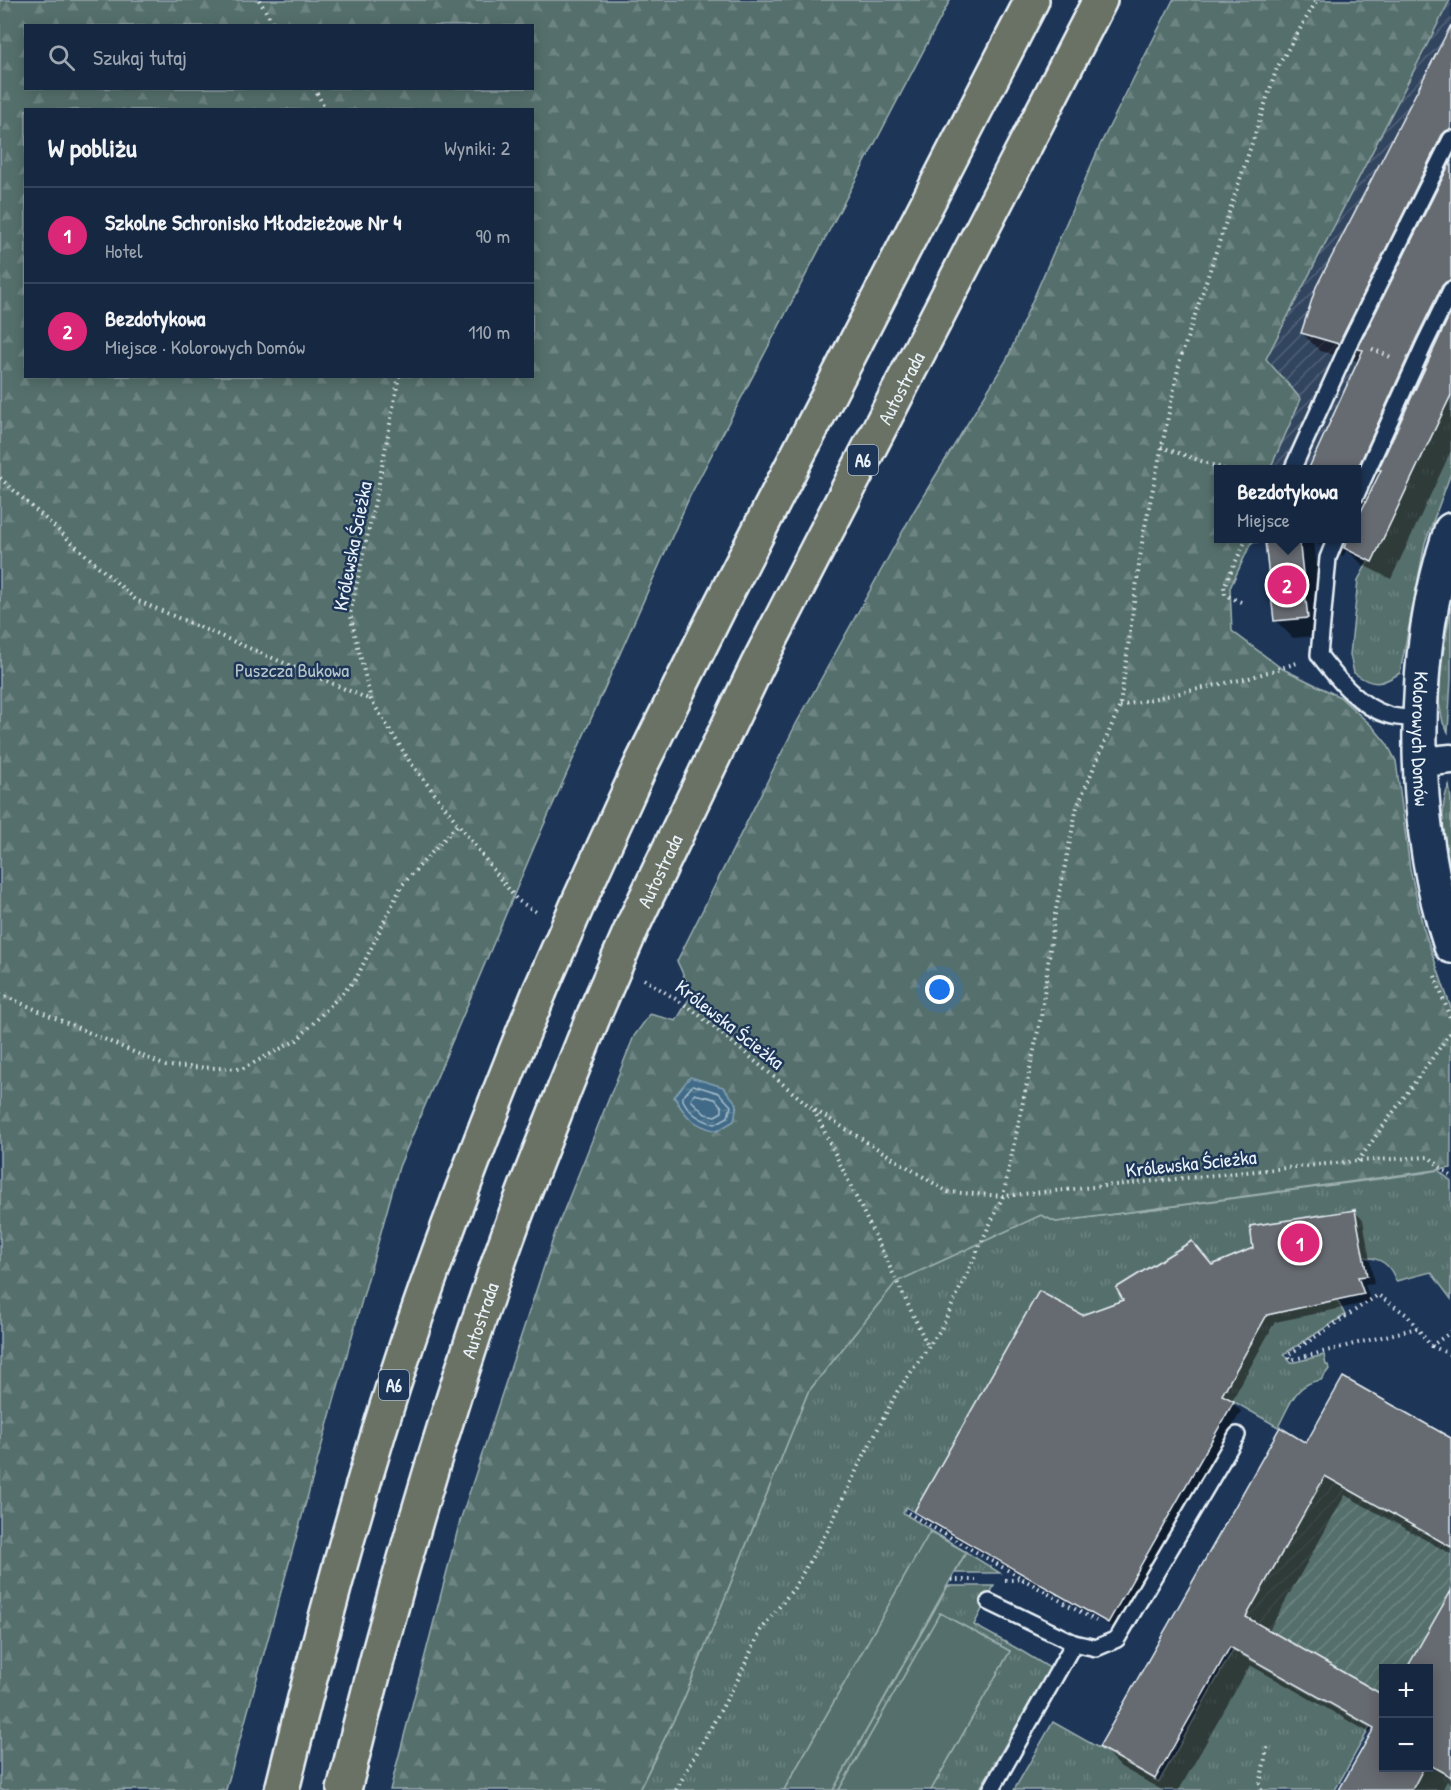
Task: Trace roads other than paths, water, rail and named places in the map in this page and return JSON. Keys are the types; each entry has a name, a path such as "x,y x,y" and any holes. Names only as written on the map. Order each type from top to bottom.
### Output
{"highway":[{"name":"A6","path":"282,1790 338,1570 404,1355 457,1201 540,991 641,765 719,608 1032,0"},
{"name":"Autostrada","path":"344,1790 392,1602 460,1375 499,1262 594,1015 634,923 757,666 1100,0"}],"street":[{"name":"Kolorowych Domów","path":"1451,530 1443,553 1430,613 1423,663 1421,720 1436,761 1424,816 1432,872 1451,946"}],"lane":[{"path":"1294,465 1351,340 1451,139"},
{"path":"1361,484 1451,290"},
{"path":"1334,543 1328,558 1319,655 1336,677 1363,702 1387,715 1421,720"},
{"path":"989,1602 1074,1643 1096,1648 1117,1639 1237,1435"},
{"path":"991,1790 1074,1643"}],"water":[{"path":"690,1077 723,1087 737,1104 734,1121 717,1131 696,1123 682,1110 674,1097"}],"place":[{"name":"Bezdotykowa","path":"1287,585"},
{"name":"Szkolne Schronisko Młodzieżowe Nr 4","path":"1300,1243"}],"park label":[{"name":"Puszcza Bukowa","path":"292,669"}]}
